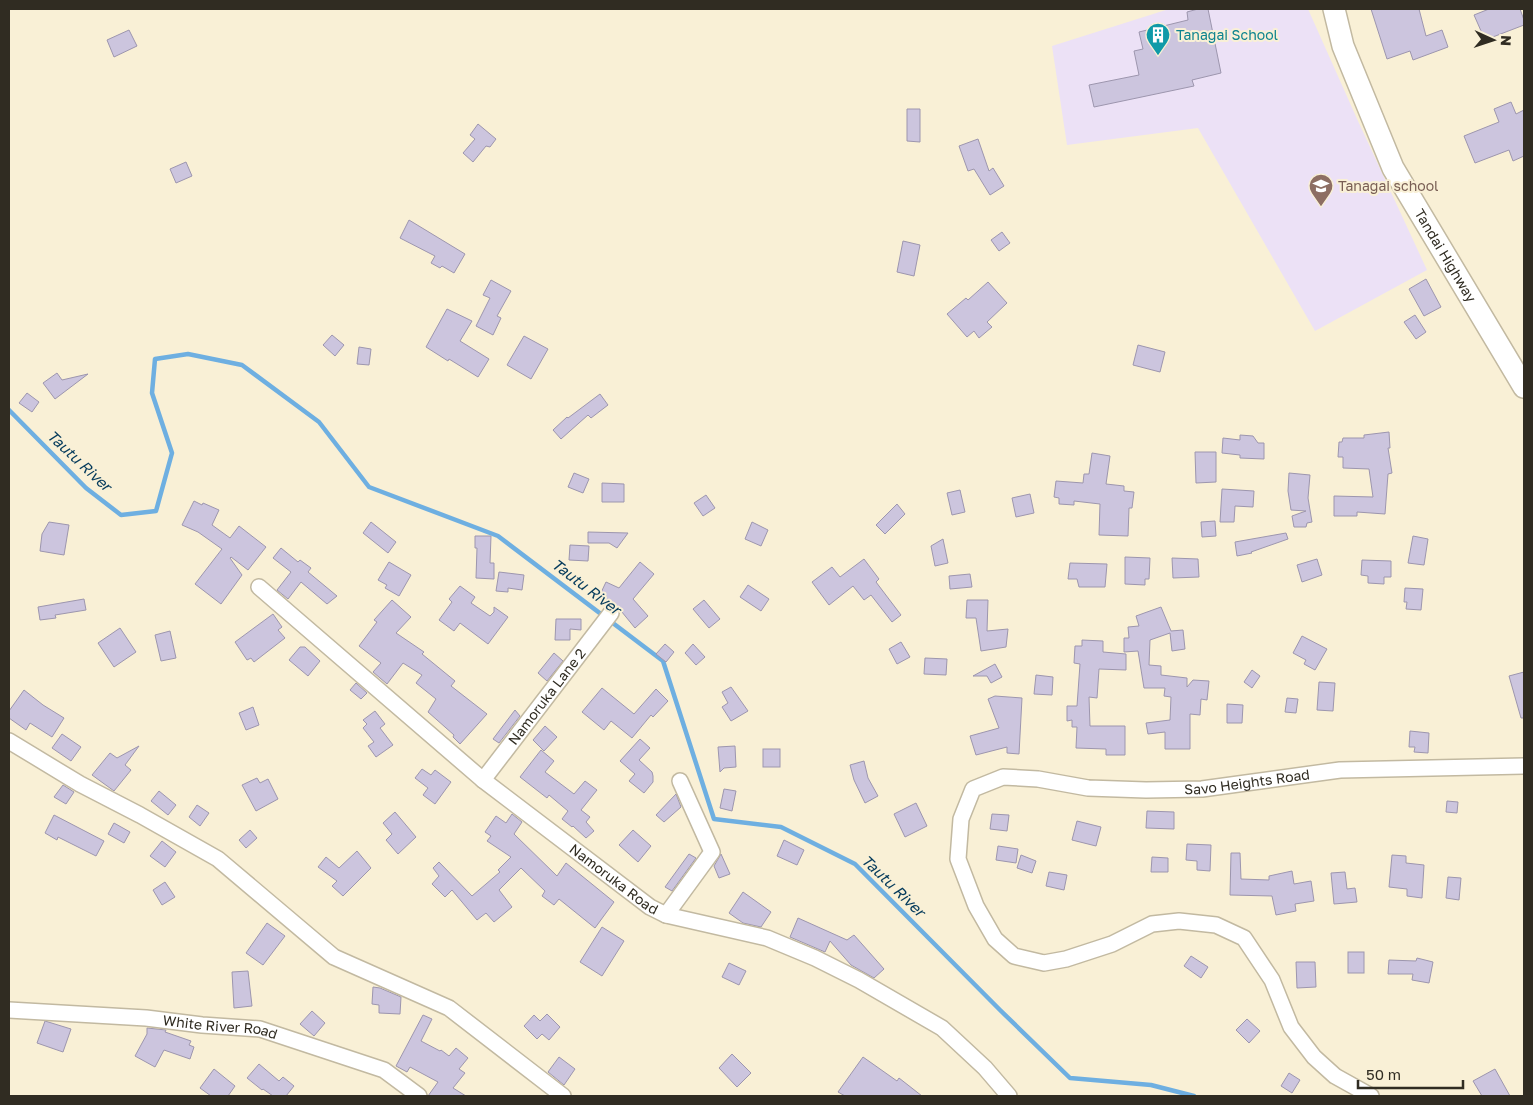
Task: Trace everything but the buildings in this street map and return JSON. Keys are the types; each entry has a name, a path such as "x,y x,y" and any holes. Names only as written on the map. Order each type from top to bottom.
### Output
{"main road":[{"name":"Tandai Highway","path":"1334,9 1342,46 1393,168 1524,387"}],"street":[{"name":"Namoruka Road","path":"259,586 483,780 643,902 666,915 767,938 815,958 859,980 942,1028 984,1068 1009,1096"},
{"name":"Namoruka Lane 2","path":"483,780 611,613"},
{"path":"9,741 80,784 218,859 334,957 449,1008 563,1096"},
{"name":"Savo Heights Road","path":"1371,1096 1335,1076 1314,1057 1291,1027 1272,980 1244,938 1216,925 1179,921 1152,924 1112,944 1066,959 1044,963 1014,956 995,939 976,906 958,859 961,819 973,789 1003,777 1038,779 1088,788 1202,789 1340,770 1524,766"},
{"path":"666,915 712,852 680,781"},
{"name":"White River Road","path":"9,1010 146,1018 202,1025 260,1029 384,1070 419,1096"}],"shaded area":[{"name":"Tanagai school","path":"1169,9 1308,9 1427,270 1315,331 1198,128 1067,145 1052,46"}],"waterway":[{"name":"Tautu River","path":"9,410 86,488 121,515 156,511 172,453 152,393 155,359 188,354 242,365 319,422 369,487 498,536 663,661 714,819 781,827 855,864 1070,1078 1151,1085 1194,1096"}],"place":[{"name":"Tanagai School","path":"1158,56"},
{"name":"Tanagai school","path":"1321,207"}]}
